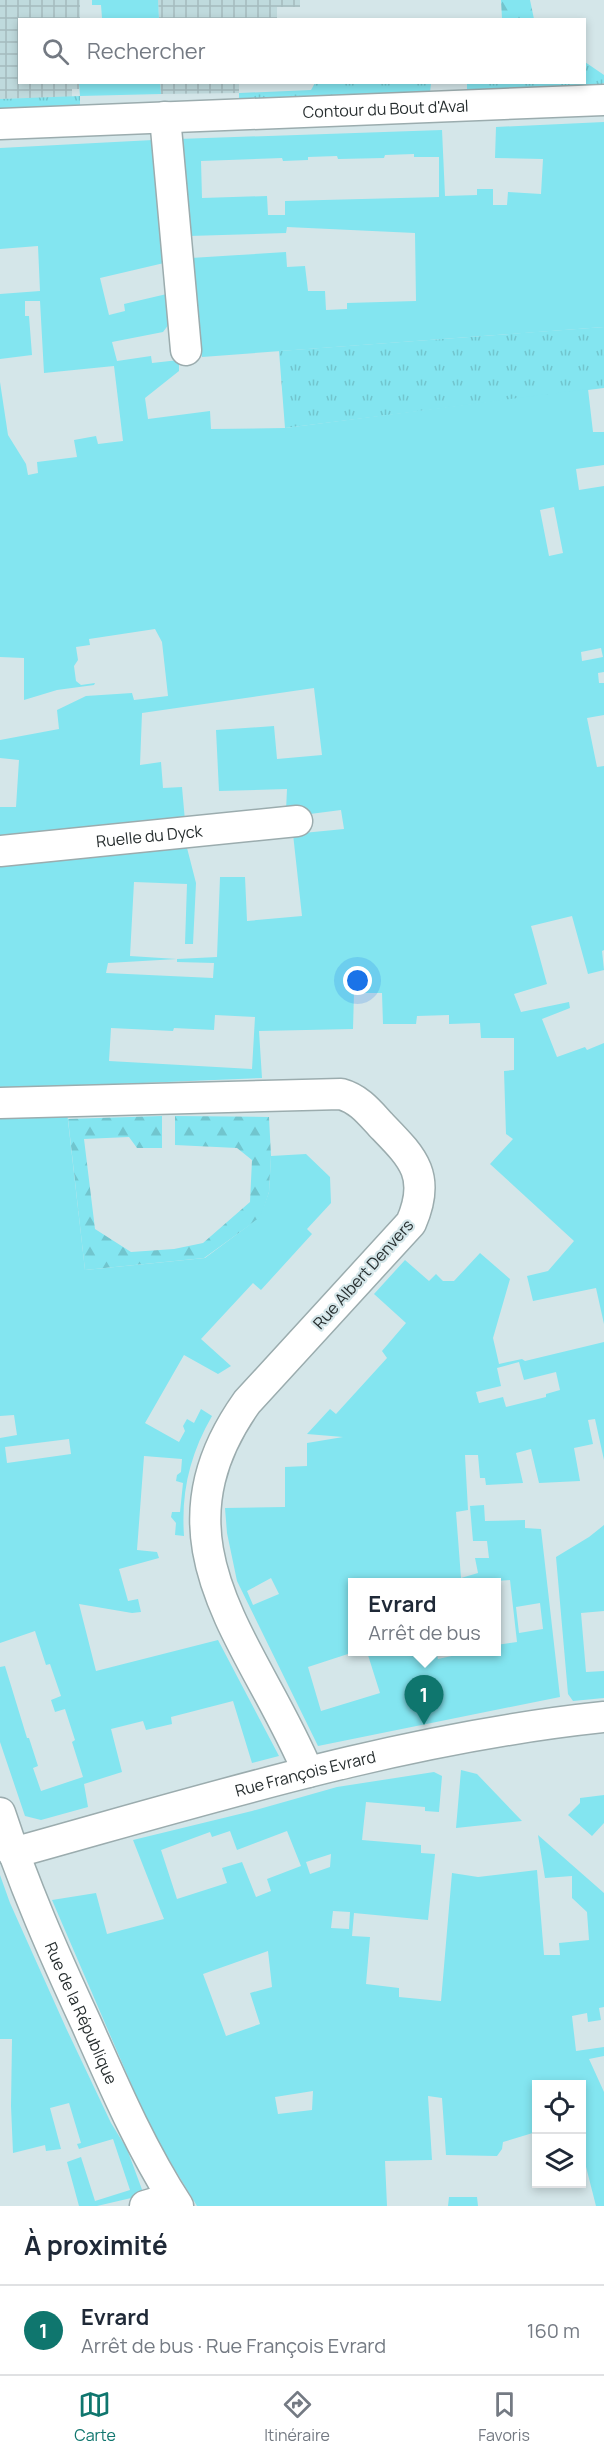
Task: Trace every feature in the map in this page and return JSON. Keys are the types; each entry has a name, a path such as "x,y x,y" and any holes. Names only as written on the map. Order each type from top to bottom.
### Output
{"street":[{"name":"Contour du Bout d'Aval","path":"0,124 604,100"},
{"path":"165,117 186,350"},
{"name":"Ruelle du Dyck","path":"0,851 297,821"},
{"name":"Rue Albert Denvers","path":"0,1103 341,1094 359,1102 412,1157 419,1189 416,1212 411,1223 247,1401 226,1432 206,1496 204,1511 206,1544 218,1590 308,1772"},
{"name":"Rue François Evrard","path":"13,1853 371,1756 452,1739 604,1717"},
{"name":"Rue de la République","path":"0,1813 36,1913 119,2098 153,2165 165,2203"}],"shaded area":[{"path":"0,0 80,0 80,18 18,18 18,84 79,84 79,89 72,89 72,97 0,99"},
{"path":"158,0 300,0 300,7 277,7 277,18 159,18"},
{"path":"160,84 239,84 239,93 161,94"}],"green space":[{"path":"92,0 158,0 159,18 102,18 101,5 92,5"},
{"path":"501,0 530,0 534,18 502,18"},
{"path":"586,63 604,75 604,83 597,86 467,91 467,84 586,84"},
{"path":"79,84 160,84 161,94 80,96"},
{"path":"314,84 431,84 430,93 239,101 239,93 311,90"},
{"path":"80,96 80,109 0,112 0,99"},
{"path":"604,122 604,327 202,357 191,258 286,252 287,267 305,266 308,291 325,291 326,310 347,309 347,303 416,301 415,233 287,227 286,233 189,236 178,139 442,130 445,196 477,195 477,189 493,189 493,205 507,205 508,192 541,194 543,159 495,158 496,127","holes":["414,154 414,157 439,157 439,197 285,201 285,215 268,215 267,196 202,198 201,161 282,158 283,161 337,156 338,159 384,158 385,155"]},
{"path":"153,140 164,263 100,278 109,315 125,311 124,304 171,293 172,320 163,332 112,342 117,361 151,356 152,363 179,360 179,371 145,398 148,419 210,411 211,429 285,428 588,389 593,432 604,432 604,465 576,469 579,490 604,486 604,672 598,673 599,683 604,683 604,715 587,718 597,767 604,766 604,950 602,951 604,970 588,974 572,916 531,926 547,984 514,994 521,1012 569,1002 570,1008 542,1019 557,1057 585,1047 587,1050 604,1043 604,1324 596,1288 533,1301 527,1276 548,1271 574,1241 490,1164 513,1139 506,1134 504,1071 514,1070 514,1038 481,1038 480,1023 449,1024 449,1015 417,1016 416,1024 383,1024 382,993 354,993 353,1029 259,1031 262,1078 0,1089 0,863 186,844 196,883 193,944 185,944 187,884 134,882 130,956 177,959 217,957 220,877 245,877 247,921 302,916 293,834 344,829 341,810 310,814 308,809 286,811 287,789 219,791 216,730 274,726 277,759 322,755 314,688 142,713 140,765 161,762 163,788 182,787 185,821 0,839 0,807 16,807 19,760 0,758 0,740 59,729 57,710 86,696 132,693 134,700 168,696 162,642 155,629 89,639 90,645 76,647 78,660 74,666 76,681 81,685 95,683 94,685 57,690 24,700 24,658 0,657 0,382 8,435 26,464 28,475 38,473 37,462 77,457 74,440 96,436 98,444 123,441 114,366 44,373 40,301 25,301 25,316 29,316 32,355 0,359 0,294 40,291 38,246 0,249 0,148","holes":["554,507 563,553 549,556 540,510","601,648 603,657 582,661 581,652","177,959 177,962 214,963 213,978 106,973 108,963","215,1015 255,1017 252,1069 109,1061 111,1028 214,1030"]},
{"path":"604,327 604,388 285,428 279,351"},
{"path":"67,1112 85,1270 205,1258 260,1217 269,1192 271,1156 306,1154 330,1177 331,1203 307,1229 312,1234 261,1290 253,1283 201,1339 231,1366 218,1374 184,1355 145,1423 179,1442 185,1431 183,1426 187,1419 194,1423 201,1409 212,1416 198,1445 189,1474 184,1504 184,1536 175,1535 176,1523 171,1517 172,1512 180,1512 183,1483 176,1481 177,1475 181,1472 182,1459 144,1456 137,1550 157,1552 159,1558 119,1569 128,1601 138,1599 141,1612 132,1613 79,1604 96,1671 218,1640 279,1756 252,1763 233,1701 171,1717 172,1724 146,1730 143,1721 111,1729 122,1772 84,1784 88,1807 41,1820 25,1816 0,1742 0,1667 5,1666 27,1738 29,1738 38,1766 33,1768 41,1791 83,1777 65,1709 55,1712 51,1700 61,1696 50,1664 46,1665 35,1631 0,1643 0,1438 17,1435 14,1415 0,1416 0,1115","holes":["69,1439 71,1454 7,1463 5,1447"]},
{"path":"162,1116 162,1148 137,1148 129,1137 84,1139 95,1229 131,1252 174,1249 203,1243 250,1202 252,1160 237,1148 175,1145 175,1116 269,1117 271,1156 269,1192 261,1217 204,1258 85,1270 68,1119"},
{"path":"480,1253 510,1279 493,1338 499,1364 522,1359 525,1361 604,1342 604,1460 595,1419 588,1420 593,1444 574,1448 580,1481 539,1483 531,1449 516,1453 523,1483 486,1485 485,1478 480,1478 478,1455 465,1455 468,1510 456,1512 461,1578 478,1573 475,1558 489,1558 487,1541 473,1541 470,1506 484,1505 485,1521 525,1520 525,1528 541,1529 560,1697 318,1746 237,1581 227,1533 225,1508 285,1507 285,1467 307,1466 307,1443 343,1437 307,1434 330,1409 336,1414 387,1358 382,1351 406,1323 374,1294 405,1260 429,1281 436,1274 443,1281 454,1281","holes":["519,1362 524,1380 556,1372 560,1390 546,1394 546,1397 506,1407 503,1397 479,1403 476,1392 501,1386 497,1368","271,1578 279,1594 253,1605 247,1591","540,1603 543,1629 519,1633 516,1607"]},
{"path":"604,1525 604,1611 581,1613 586,1672 604,1671 604,1698 573,1701 568,1694 556,1557"},
{"path":"461,1770 477,1774 522,1821 456,1828"},
{"path":"434,1772 442,1776 439,1812 425,1811 425,1807 366,1802 362,1840 421,1845 421,1853 435,1854 428,1920 354,1913 352,1936 370,1937 366,1984 399,1988 399,1997 441,2001 452,1873 478,1877 537,1870 544,1955 560,1955 559,1943 589,1940 587,1912 572,1898 572,1876 545,1878 538,1835 604,1893 604,2007 599,2008 601,2020 588,2022 587,2013 572,2016 576,2051 604,2047 604,2056 589,2059 604,2092 604,2206 596,2206 586,2167 586,2080 532,2080 532,2133 503,2142 502,2149 497,2156 446,2155 442,2098 428,2096 432,2160 385,2161 387,2206 197,2206 151,2130 52,1900 96,1893 107,1934 164,1919 133,1840 252,1811 337,1787","holes":["230,1831 237,1850 287,1831 301,1866 267,1879 271,1891 256,1897 242,1862 222,1868 227,1883 177,1899 161,1850 210,1832 212,1837","331,1854 330,1867 310,1874 306,1862","333,1911 350,1912 349,1929 331,1928","268,1951 272,1987 250,1993 260,2024 226,2036 203,1974","313,2091 312,2110 278,2114 275,2097"]},
{"path":"604,1795 604,1823 592,1836 568,1815 580,1803 580,1798"},
{"path":"0,1875 10,1903 66,2028 111,2123 127,2149 144,2195 97,2206 79,2206 67,2162 81,2157 95,2201 130,2190 113,2139 79,2149 77,2144 81,2143 69,2103 50,2108 61,2149 46,2151 45,2145 13,2153 12,2039 0,2039"},
{"path":"449,2197 477,2197 478,2206 448,2206"}],"place":[{"name":"Evrard","path":"424,1725"}]}
